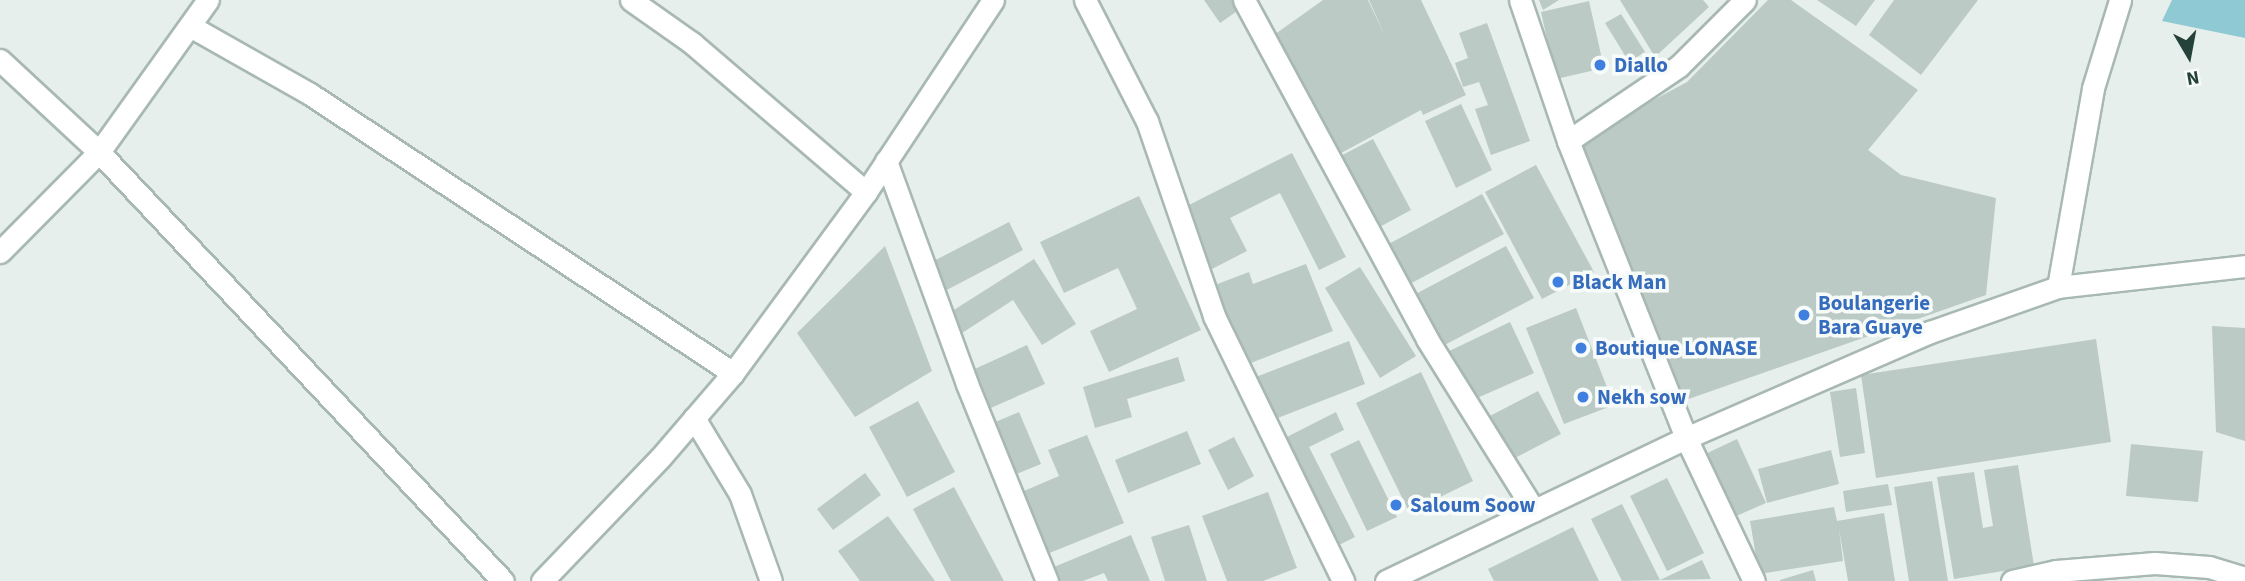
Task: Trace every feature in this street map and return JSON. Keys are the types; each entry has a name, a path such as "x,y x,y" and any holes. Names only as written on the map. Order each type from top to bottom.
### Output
{"street":[{"path":"0,252 99,152 208,0"},
{"path":"631,0 692,43 866,192"},
{"path":"542,581 733,373 866,192 993,0"},
{"path":"1085,0 1147,121 1214,316 1343,581"},
{"path":"1244,0 1427,339 1534,510"},
{"path":"1520,0 1568,141 1686,438 1754,581"},
{"path":"1568,141 1679,66 1745,0"},
{"path":"2058,287 2093,88 2120,0"},
{"path":"190,26 310,94 733,373"},
{"path":"0,60 99,152 503,581"},
{"path":"886,161 967,384 1047,581"},
{"path":"1386,581 1686,438 1930,332 2058,287 2245,266"},
{"path":"694,418 740,494 771,581"},
{"path":"2011,581 2056,572 2155,564 2209,567 2245,578"}],"water":[{"path":"2172,0 2245,0 2245,38 2162,21"}],"building":[{"path":"1204,0 1238,0 1243,7 1220,23"},
{"path":"1323,0 1368,0 1386,38 1369,0 1421,0 1466,95 1423,115 1421,110 1330,159 1267,40"},
{"path":"1539,0 1559,0 1543,10"},
{"path":"1620,0 1703,0 1709,7 1655,57"},
{"path":"1768,0 1791,0 1918,90 1868,150 1901,175 1996,198 1986,295 1680,402 1574,143 1687,82"},
{"path":"1817,0 1875,0 1856,26"},
{"path":"1894,0 1978,0 1921,75 1869,35"},
{"path":"1589,1 1604,68 1556,79 1541,12"},
{"path":"1621,14 1645,52 1629,62 1605,23"},
{"path":"1487,23 1530,141 1491,155 1475,109 1488,105 1479,82 1463,87 1455,63 1468,58 1459,33"},
{"path":"1461,104 1492,170 1456,188 1425,121"},
{"path":"1373,139 1411,210 1374,230 1335,159"},
{"path":"1292,153 1346,257 1319,270 1280,193 1230,218 1247,251 1212,269 1181,209"},
{"path":"1536,165 1594,272 1542,299 1485,192"},
{"path":"1482,194 1504,234 1404,287 1383,247"},
{"path":"1139,196 1201,330 1109,372 1090,331 1137,309 1118,268 1064,293 1040,242"},
{"path":"1009,222 1023,250 941,293 926,265"},
{"path":"885,246 932,371 855,417 797,333"},
{"path":"1506,246 1534,298 1437,349 1410,297"},
{"path":"1034,259 1076,324 1042,345 1013,300 959,335 946,315"},
{"path":"1306,264 1333,331 1238,368 1207,288 1249,272 1253,284"},
{"path":"1360,267 1416,356 1380,378 1325,288"},
{"path":"1576,308 1614,405 1564,424 1526,328"},
{"path":"1510,322 1534,373 1468,402 1445,353"},
{"path":"2212,326 2245,328 2245,441 2216,432"},
{"path":"2096,339 2111,442 1876,478 1861,375"},
{"path":"1349,341 1365,384 1265,423 1248,380"},
{"path":"1027,345 1045,384 984,411 966,373"},
{"path":"1178,357 1185,381 1127,399 1132,417 1095,428 1083,387"},
{"path":"1421,372 1473,481 1409,512 1356,403"},
{"path":"1856,388 1865,453 1840,457 1830,392"},
{"path":"1538,391 1561,434 1507,462 1484,419"},
{"path":"918,401 955,472 907,497 869,427"},
{"path":"1019,412 1041,464 1009,477 988,425"},
{"path":"1336,412 1344,430 1309,447 1355,537 1329,550 1275,443"},
{"path":"1187,431 1201,464 1128,493 1115,460"},
{"path":"1087,435 1124,523 1042,556 1017,494 1059,476 1048,450"},
{"path":"1234,437 1254,476 1228,490 1208,450"},
{"path":"1737,439 1766,503 1727,520 1699,457"},
{"path":"1359,440 1397,517 1367,531 1330,454"},
{"path":"2131,444 2203,451 2198,502 2126,496"},
{"path":"1831,450 1839,484 1767,503 1758,469"},
{"path":"2018,465 2034,566 1954,579 1937,477 1974,472 1983,528 1993,526 1984,470"},
{"path":"865,473 881,495 833,530 817,509"},
{"path":"1667,478 1704,553 1667,571 1630,496"},
{"path":"1932,481 1948,581 1909,581 1894,487"},
{"path":"1888,484 1892,505 1846,512 1843,491"},
{"path":"954,487 1004,581 951,581 913,509"},
{"path":"1268,492 1297,568 1263,581 1227,581 1202,516"},
{"path":"1622,504 1660,580 1702,560 1711,579 1622,581 1591,519"},
{"path":"1834,507 1837,521 1884,513 1895,581 1848,581 1839,529 1843,561 1759,574 1750,521"},
{"path":"888,516 935,581 860,581 838,551"},
{"path":"1189,525 1207,581 1165,581 1151,537"},
{"path":"1573,527 1599,581 1494,581 1488,569"},
{"path":"1131,535 1150,581 1108,581 1104,573 1083,581 1060,581 1054,567"},
{"path":"1813,570 1816,581 1780,581 1780,580"}],"place":[{"name":"Diallo","path":"1600,65"},
{"name":"Black Man","path":"1558,282"},
{"name":"Boulangerie Bara Guaye","path":"1804,315"},
{"name":"Boutique LONASE","path":"1581,348"},
{"name":"Nekh sow","path":"1583,397"},
{"name":"Saloum Soow","path":"1396,505"}]}
